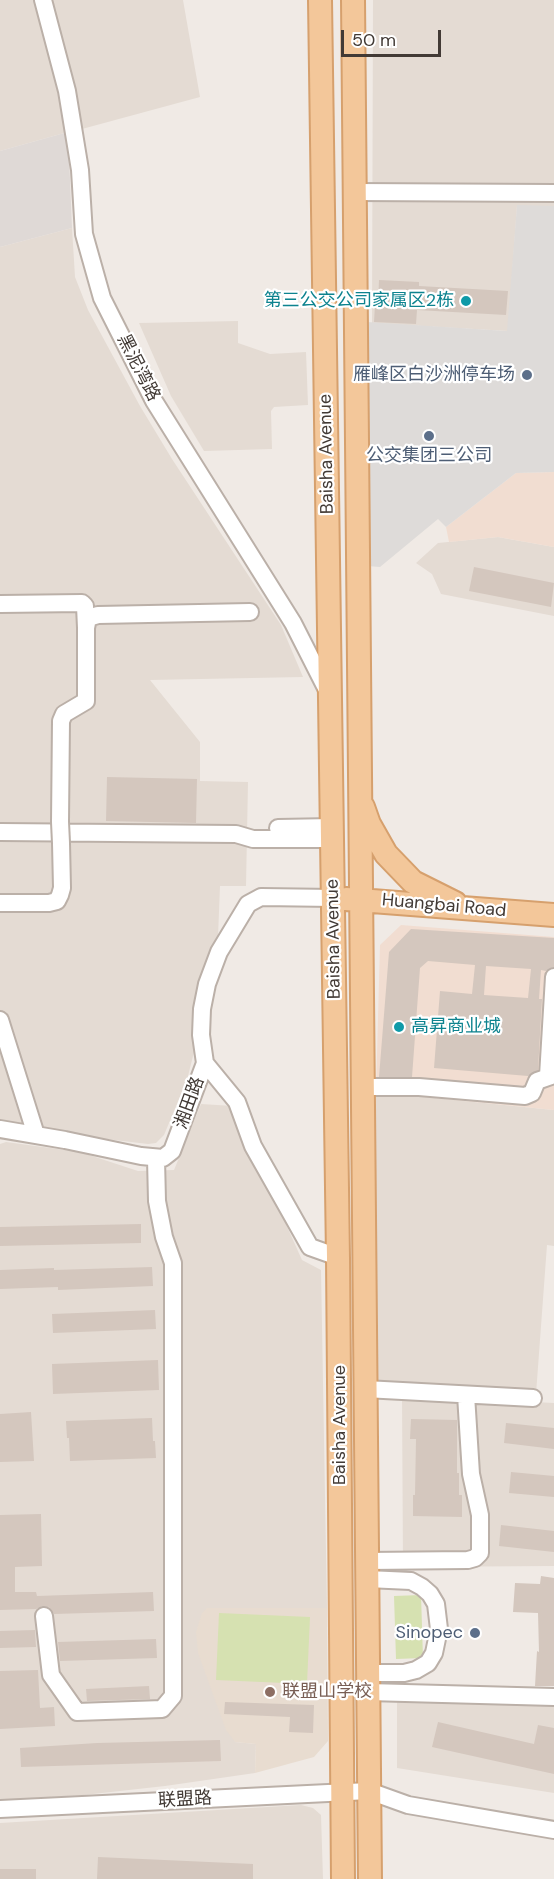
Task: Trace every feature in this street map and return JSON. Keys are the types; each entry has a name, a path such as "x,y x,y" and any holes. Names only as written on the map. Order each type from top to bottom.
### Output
{"main road":[{"name":"Baisha Avenue","path":"320,0 334,898 343,1879"},
{"name":"Baisha Avenue","path":"353,0 370,1879"},
{"path":"360,799 369,824 386,854 413,882 464,908"},
{"name":"Huangbai Road","path":"334,898 554,915"}],"street":[{"name":"黑泥湾路","path":"44,0 67,91 80,170 84,234 102,298 154,401 293,623 331,698"},
{"path":"354,192 554,193"},
{"path":"0,604 82,603 85,606 86,627 86,701 64,714 61,721 62,888 60,895 57,901 49,903 0,903"},
{"path":"86,627 88,618 94,616 250,612"},
{"path":"0,832 236,834 253,828 333,833"},
{"name":"湘田路","path":"156,1159 163,1158 172,1151 205,1062 201,1035 202,1009 207,984 219,952 248,904 261,897 334,898"},
{"path":"362,1087 419,1087 525,1096 532,1093 537,1081 551,1076 554,977"},
{"path":"0,1020 36,1135"},
{"path":"205,1062 237,1102 253,1146 310,1247 338,1257"},
{"path":"0,1130 156,1159 158,1201 164,1238 173,1263 173,1696 162,1709 77,1712 51,1675 44,1616"},
{"path":"365,1389 533,1398"},
{"path":"367,1570 468,1560 480,1553 480,1515 471,1474 466,1395"},
{"path":"367,1570 411,1581 422,1587 436,1604 439,1629 434,1653 428,1663 416,1671 368,1683"},
{"path":"368,1683 554,1697"},
{"path":"369,1791 408,1805 554,1830"},
{"name":"联盟路","path":"0,1809 369,1791"}],"shaded area":[{"path":"0,0 37,0 61,93 68,132 0,151"},
{"path":"50,0 183,0 200,97 82,129"},
{"path":"373,0 554,0 554,206 517,206 508,331 372,323"},
{"path":"68,132 72,228 0,247 0,151"},
{"name":"公交集团三公司","path":"517,205 554,206 554,472 516,473 446,527 438,519 380,567 367,566 367,322 507,331"},
{"path":"72,228 75,277 88,310 140,406 172,459 281,625 303,677 150,680 200,742 200,781 248,782 246,886 220,886 218,937 208,958 195,1048 187,1080 164,1135 156,1143 148,1144 64,1134 0,1121 0,247"},
{"path":"238,321 238,343 270,354 306,352 308,405 274,407 271,411 272,449 204,451 171,396 139,323"},
{"path":"554,472 554,547 498,537 449,542 446,527 516,473"},
{"path":"498,537 554,547 554,616 441,594 432,574 416,563 438,543"},
{"path":"401,925 554,937 554,1110 376,1092 380,945"},
{"path":"376,1092 554,1110 554,1246 547,1245 536,1394 374,1381"},
{"path":"201,1104 233,1106 302,1260 321,1270 327,1608 207,1608 235,1742 256,1744 255,1773 84,1795 0,1800 0,1144 6,1142 80,1152 138,1171 174,1170"},
{"path":"402,1395 554,1403 554,1566 403,1567"},
{"name":"联盟山学校","path":"207,1608 327,1608 328,1741 314,1757 255,1773 256,1744 235,1742 226,1730 198,1653 196,1632 202,1613"},
{"path":"397,1696 554,1700 554,1793 397,1768"},
{"path":"301,1805 313,1808 321,1815 323,1879 0,1879 0,1823"}],"green space":[{"path":"421,1595 423,1658 396,1659 394,1596"},
{"path":"219,1613 310,1617 307,1684 216,1680"}],"building":[{"path":"379,280 419,282 419,286 508,291 506,315 417,310 416,324 374,322 375,305 378,306"},
{"path":"474,567 554,583 551,607 469,591"},
{"path":"107,777 197,779 196,823 106,821"},
{"path":"411,929 554,938 554,967 546,971 541,970 539,999 542,999 538,1070 528,1076 434,1068 440,991 472,994 475,965 428,961 420,968 412,1077 379,1077 389,952","holes":["486,966 531,969 528,998 484,995"]},
{"path":"141,1224 141,1243 0,1246 0,1227"},
{"path":"152,1267 153,1286 58,1290 58,1287 0,1289 0,1270"},
{"path":"155,1310 156,1329 53,1333 52,1314"},
{"path":"158,1360 159,1390 53,1394 52,1364"},
{"path":"31,1412 34,1461 0,1462 0,1414"},
{"path":"152,1418 156,1458 70,1461 66,1421"},
{"path":"411,1419 457,1420 457,1473 459,1473 459,1495 462,1495 462,1517 413,1516 416,1439 410,1439"},
{"path":"506,1423 554,1428 554,1449 504,1443"},
{"path":"511,1472 554,1476 554,1497 509,1493"},
{"path":"41,1514 42,1566 15,1567 15,1592 36,1592 37,1596 153,1592 154,1611 54,1614 49,1607 43,1606 36,1609 0,1610 0,1515"},
{"path":"501,1525 554,1531 554,1552 499,1546"},
{"path":"541,1576 554,1578 554,1686 535,1686 537,1651 539,1652 538,1613 513,1612 515,1583 540,1584"},
{"path":"35,1630 36,1647 0,1648 0,1631"},
{"path":"156,1639 157,1658 60,1661 58,1642"},
{"path":"38,1670 40,1708 54,1707 55,1726 0,1729 0,1671"},
{"path":"149,1686 150,1699 87,1701 86,1689"},
{"path":"225,1702 314,1705 313,1733 289,1732 290,1717 224,1714"},
{"path":"438,1722 534,1744 538,1725 554,1728 554,1774 432,1747"},
{"path":"220,1740 221,1761 21,1767 20,1748 97,1743"},
{"path":"98,1857 253,1864 253,1879 97,1879"},
{"path":"0,1869 36,1869 36,1879 0,1879"}],"place":[{"name":"第三公交公司家属区2栋","path":"466,301"},
{"name":"雁峰区白沙洲停车场","path":"527,375"},
{"name":"公交集团三公司","path":"429,436"},
{"name":"高昇商业城","path":"399,1027"},
{"name":"Sinopec","path":"475,1633"},
{"name":"联盟山学校","path":"270,1692"}]}
